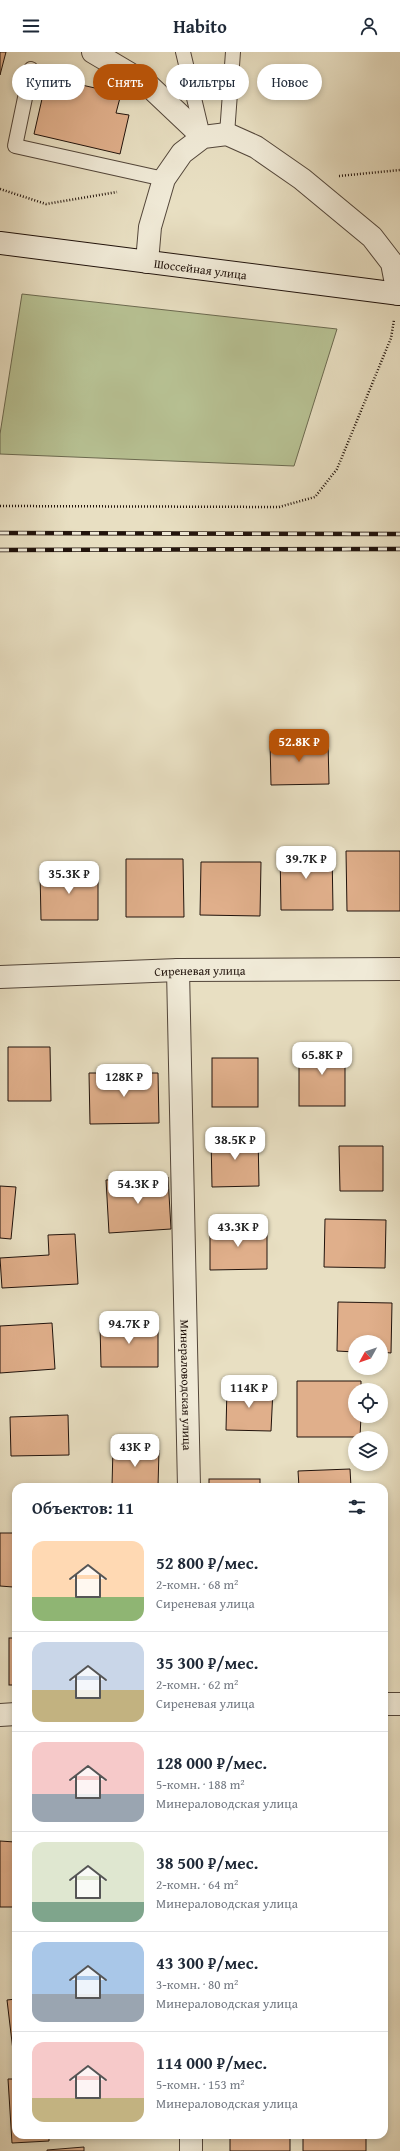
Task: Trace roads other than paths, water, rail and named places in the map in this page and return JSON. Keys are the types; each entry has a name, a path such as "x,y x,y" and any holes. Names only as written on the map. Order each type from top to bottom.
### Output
{"street":[{"path":"92,52 147,84 203,137"},
{"path":"147,262 156,177 182,153 203,137 227,134 256,148 302,179 372,237 392,263 399,294"},
{"name":"Шоссейная улица","path":"0,243 399,294"},
{"name":"Сиреневая улица","path":"0,976 178,970 400,969"},
{"name":"Минераловодская улица","path":"178,970 189,1483"},
{"path":"388,1704 400,1704"},
{"path":"0,1715 12,1714"},
{"path":"190,2139 191,2151"}],"lane":[{"path":"183,52 203,137"},
{"path":"227,134 233,52"},
{"path":"25,100 15,146 156,177"}],"railway":[{"path":"0,533 400,534"},
{"path":"0,550 400,549"}]}
